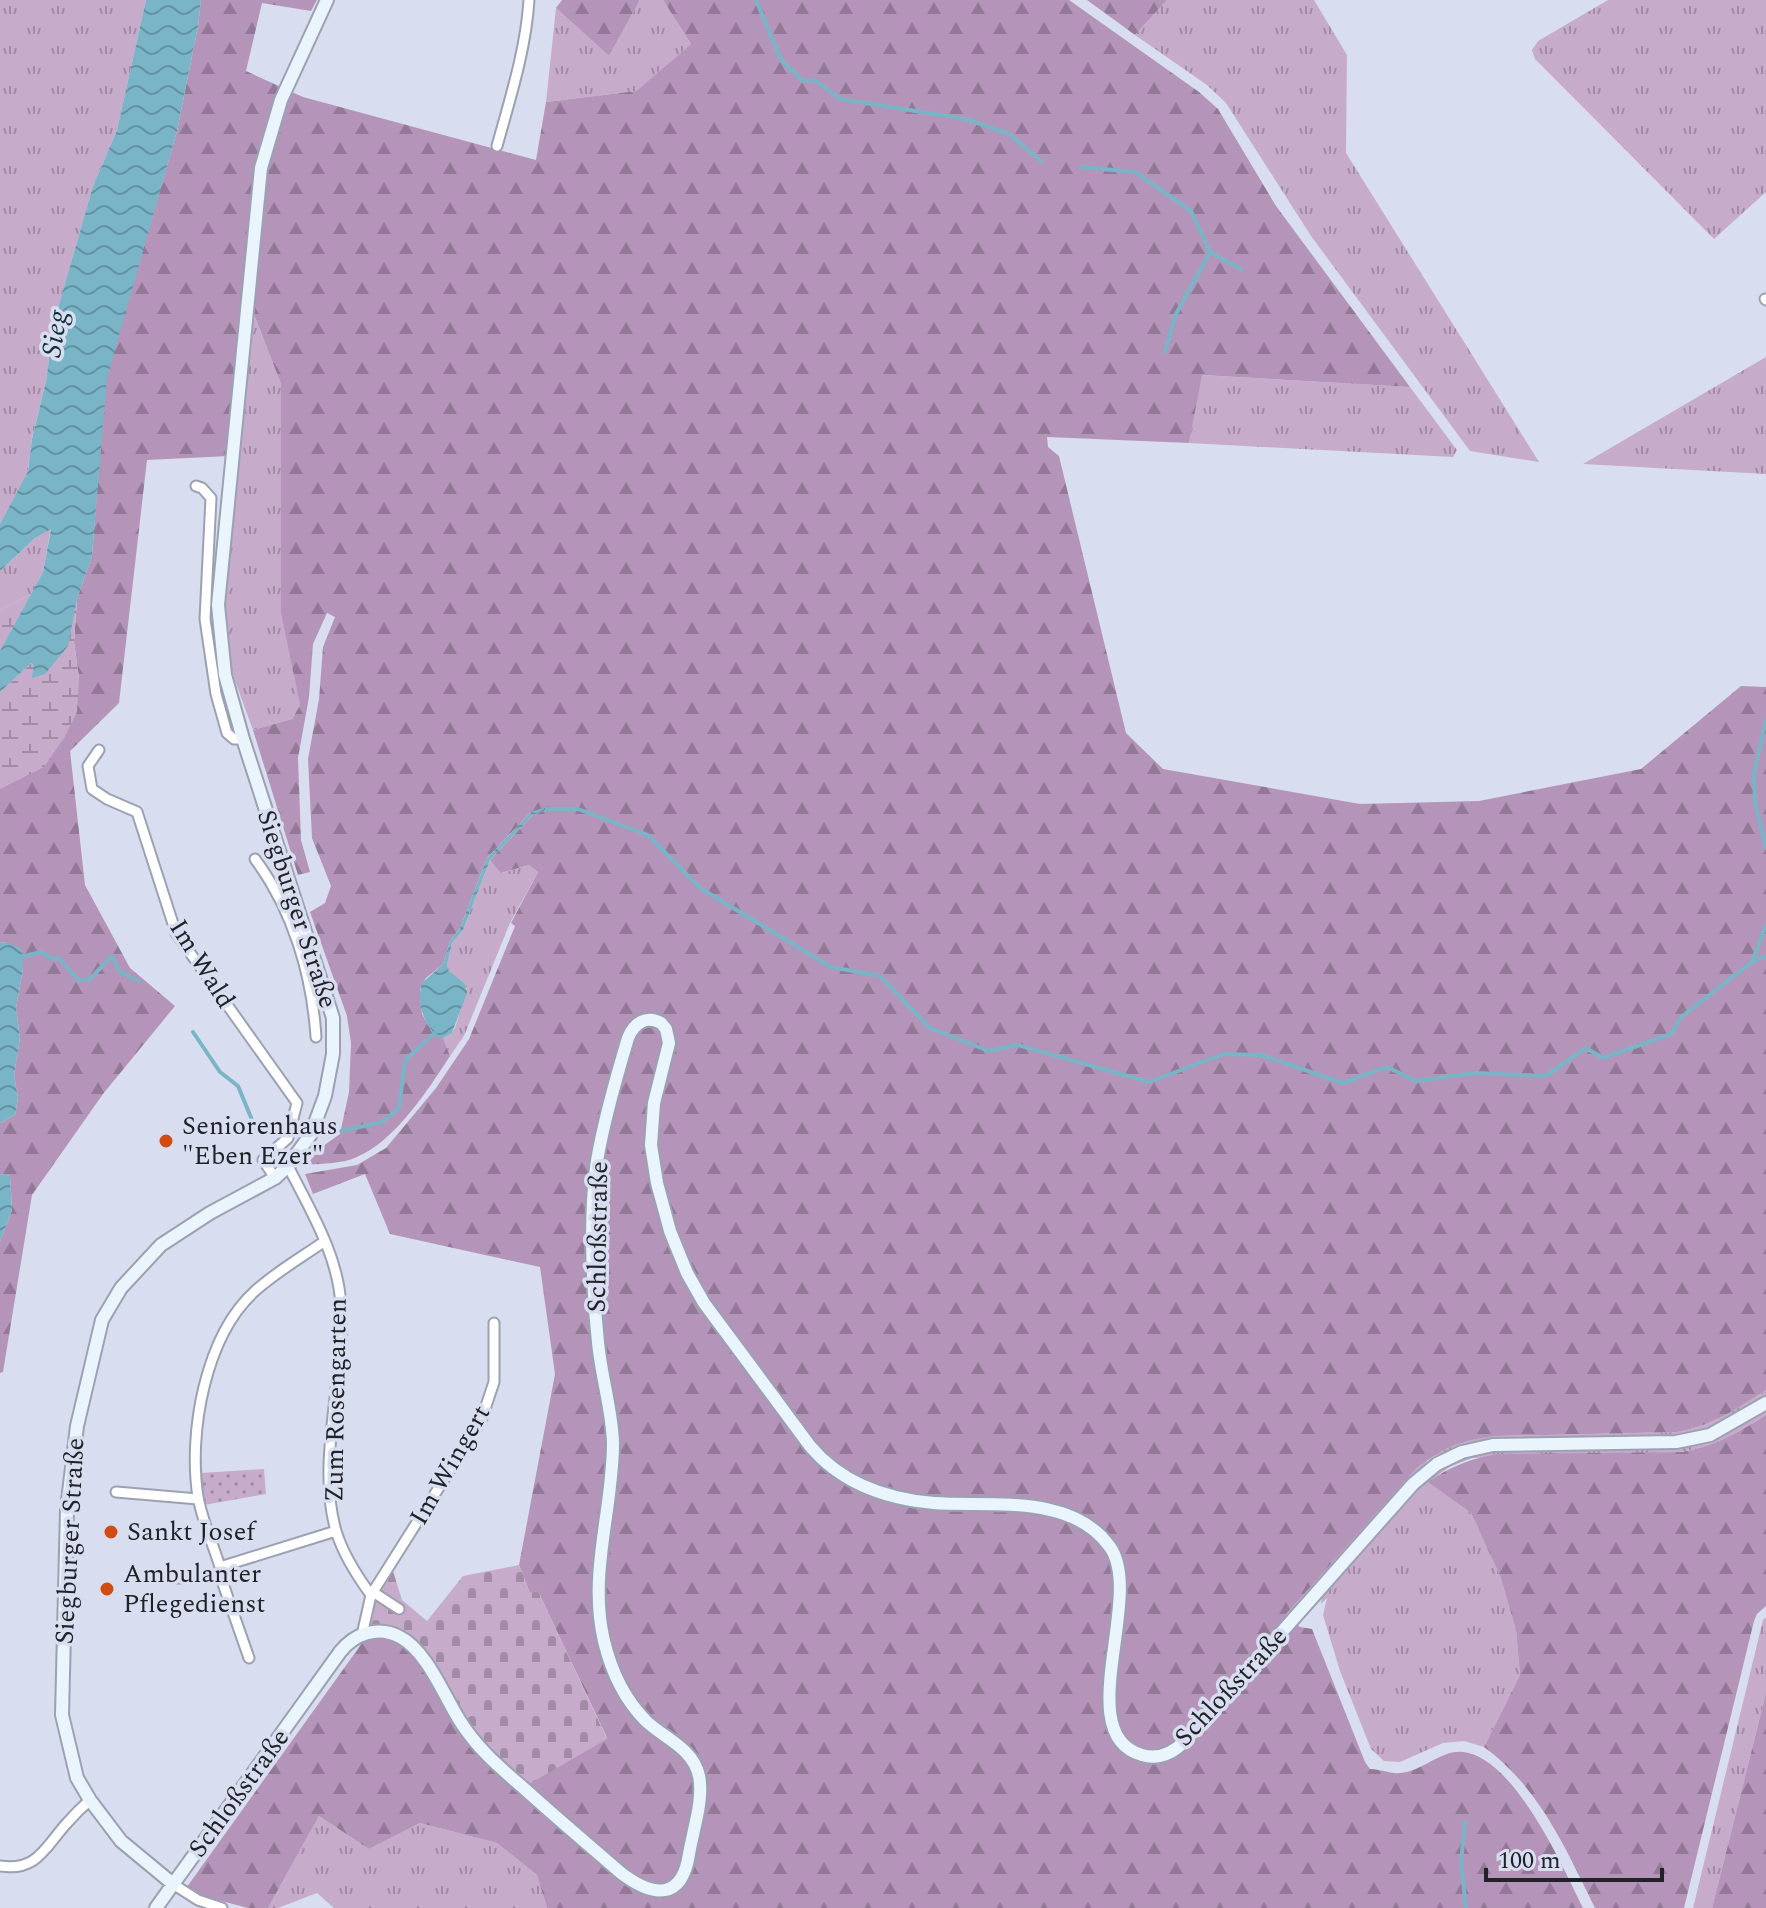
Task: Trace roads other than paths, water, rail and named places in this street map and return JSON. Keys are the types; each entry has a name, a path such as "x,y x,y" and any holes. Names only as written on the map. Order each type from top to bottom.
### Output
{"main road":[{"name":"Siegburger Straße","path":"173,1884 121,1841 77,1778 62,1715 67,1509 77,1426 102,1320 121,1288 161,1245 210,1213 275,1178 288,1166 311,1134 325,1096 333,1054 333,1018 225,675 218,605 261,168 281,100 327,0"},
{"name":"Schloßstraße","path":"156,1908 340,1652 354,1638 387,1632 409,1642 423,1659 468,1732 486,1755 629,1879 658,1892 671,1889 679,1882 688,1861 699,1791 697,1768 685,1750 642,1716 621,1686 604,1642 598,1594 613,1442 598,1343 594,1186 604,1124 628,1038 634,1027 647,1019 661,1023 669,1038 652,1113 650,1135 654,1168 677,1250 704,1303 810,1446 826,1464 843,1476 873,1491 922,1502 1000,1503 1040,1508 1070,1518 1100,1536 1115,1556 1120,1582 1110,1696 1111,1722 1117,1739 1136,1753 1150,1757 1164,1755 1185,1741 1413,1484 1437,1464 1462,1452 1493,1445 1676,1442 1710,1435 1766,1403"}],"street":[{"path":"497,146 514,86 529,0"},
{"path":"196,486 211,498 205,619 216,694 227,733 234,739 243,739"},
{"name":"Im Wald","path":"99,750 88,766 92,789 137,812 176,933 297,1103 288,1138 263,1160 275,1178"},
{"path":"255,859 286,909 313,998 316,1037"},
{"path":"286,909 294,897"},
{"name":"Zum Rosengarten","path":"288,1166 325,1241 338,1278 341,1307 330,1493 336,1531 344,1551 372,1594"},
{"path":"249,1658 198,1499 195,1451 200,1406 213,1358 228,1325 254,1291 325,1241"},
{"name":"Im Wingert","path":"372,1594 481,1421 494,1382 494,1323"},
{"path":"116,1492 198,1499"},
{"path":"220,1567 336,1531"},
{"path":"168,1578 221,1578"},
{"path":"362,1635 372,1594 399,1609"},
{"path":"0,1866 24,1867 45,1852 65,1824 90,1800"},
{"path":"173,1884 195,1904 222,1908"}],"water":[{"name":"Sieg","path":"146,0 201,0 177,131 107,378 92,556 77,599 68,646 45,674 32,678 34,666 31,663 0,692 0,651 43,572 51,529 35,538 0,571 0,524 28,471 54,322 93,186 117,130"},
{"path":"549,806 549,809 533,815 490,860 463,930 452,943 447,965 449,971 465,984 467,993 452,1033 443,1038 437,1037 422,1012 422,983 443,964 487,858 531,812"},
{"path":"6,942 22,949 23,968 16,1008 20,1038 14,1075 18,1098 15,1115 0,1123 0,943"},
{"path":"0,1174 10,1176 12,1210 0,1242"}],"waterway":[{"path":"756,0 781,60 803,81 815,80 840,99 966,119 1009,134 1041,161"},
{"path":"1081,167 1135,172 1191,211 1210,252 1241,269"},
{"path":"1165,352 1176,314 1210,252"},
{"path":"1766,720 1754,773 1755,803 1766,847"},
{"path":"547,809 578,809 648,835 700,888 831,967 880,976 930,1028 989,1051 1018,1045 1149,1082 1224,1054 1261,1055 1343,1083 1387,1067 1416,1081 1475,1073 1546,1076 1586,1048 1603,1058 1671,1034 1681,1017 1752,962 1766,956"},
{"path":"1752,962 1766,925"},
{"path":"21,957 41,952 53,959 59,958 78,980 89,980 112,956 119,971 139,981"},
{"path":"341,1131 382,1122 399,1108 405,1060 437,1031"},
{"path":"193,1032 220,1072 238,1086 257,1132 279,1132"},
{"path":"1465,1822 1461,1863 1466,1908"}],"place":[{"name":"Seniorenhaus \"Eben Ezer\"","path":"166,1141"},
{"name":"Sankt Josef","path":"111,1532"},
{"name":"Ambulanter Pflegedienst","path":"107,1589"}]}
